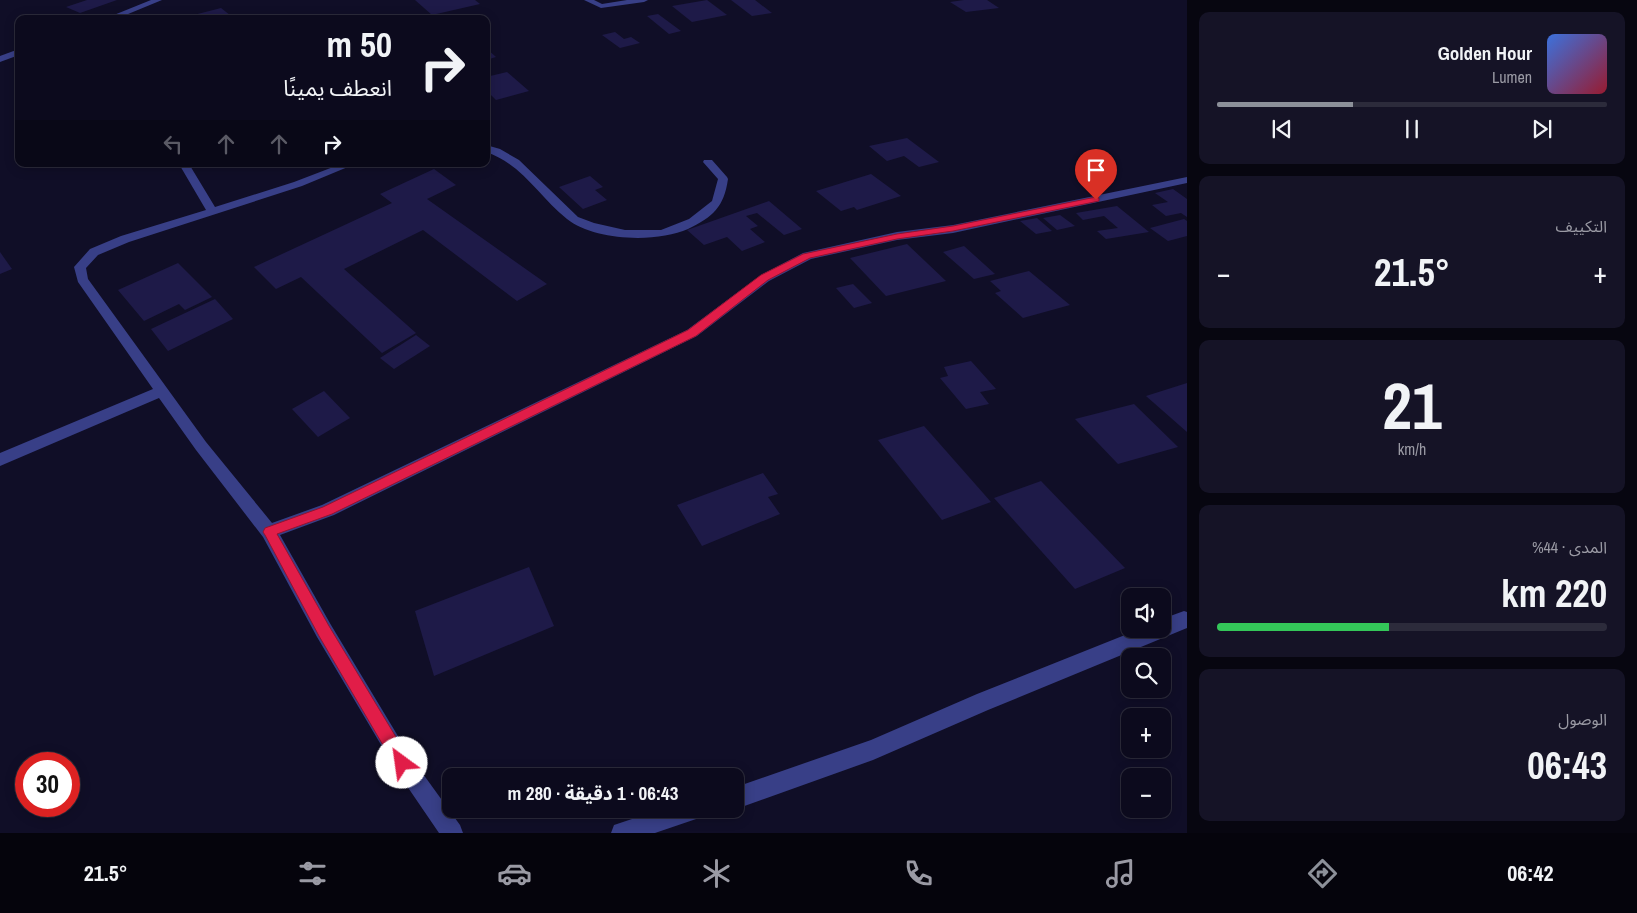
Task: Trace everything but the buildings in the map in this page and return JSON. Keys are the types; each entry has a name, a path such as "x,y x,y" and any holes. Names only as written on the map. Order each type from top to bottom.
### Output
{"street":[{"path":"119,15 158,0"},
{"path":"588,0 601,6 644,0"},
{"path":"0,59 15,53"},
{"path":"490,149 497,151 532,176 572,218 602,230 638,234 658,235 687,227 718,200 723,178 708,162"},
{"path":"186,167 212,211"},
{"path":"342,167 298,184 125,239 94,252 80,267 82,279 162,392 201,446 269,532 324,631 402,763 452,833"},
{"path":"269,532 328,510 692,333 765,278 807,256 897,236 953,228 1187,180"},
{"path":"0,460 162,392"},
{"path":"1171,625 1184,620"},
{"path":"744,795 873,750 984,701 1138,638"},
{"path":"622,833 667,818"}],"route":[{"path":"402,763 324,631 269,532 328,510 692,333 765,278 807,256 897,236 953,228 1096,200"}]}
